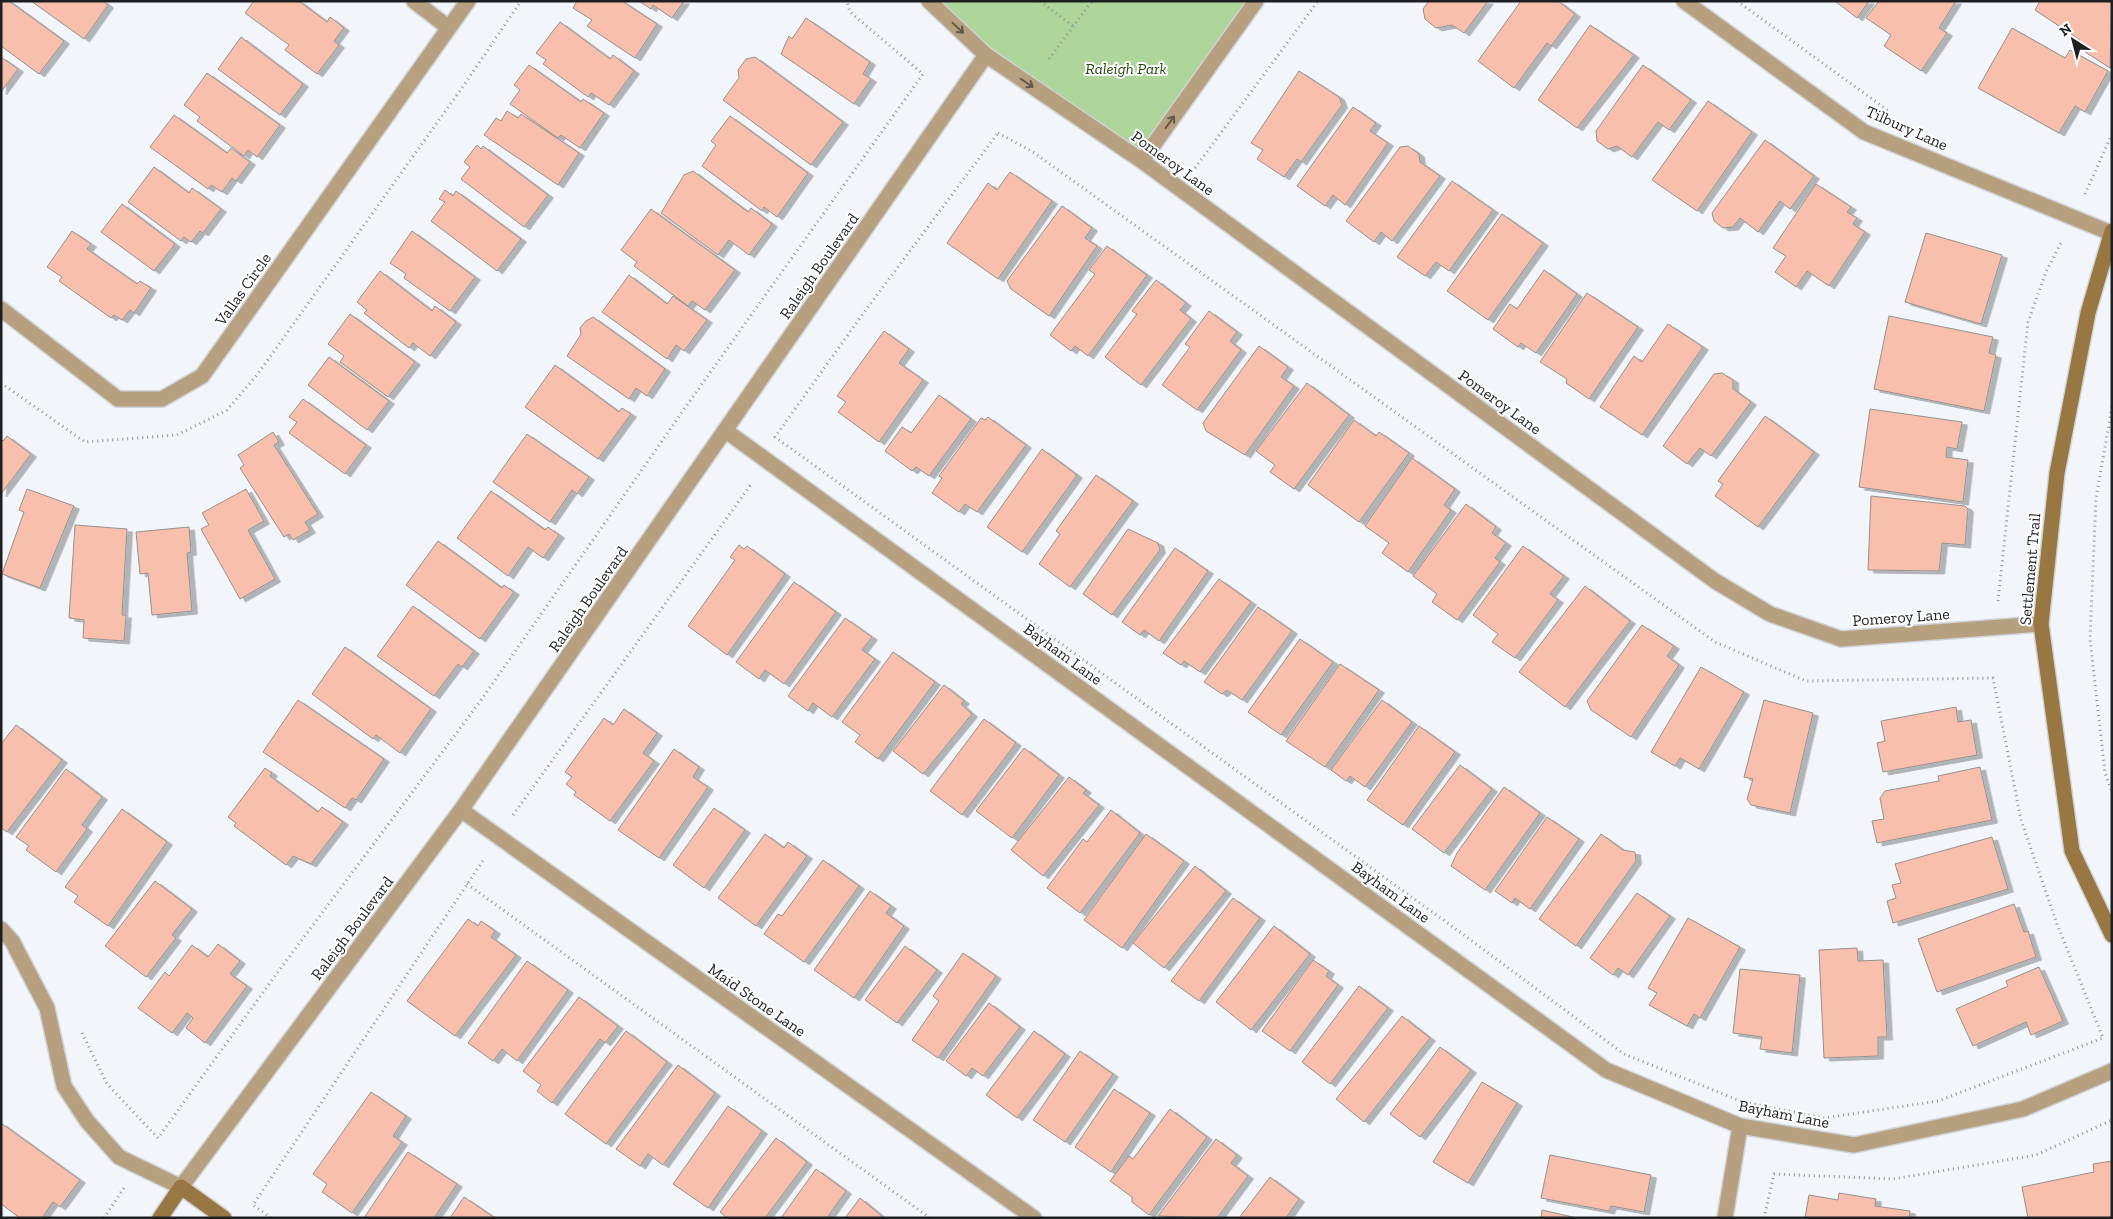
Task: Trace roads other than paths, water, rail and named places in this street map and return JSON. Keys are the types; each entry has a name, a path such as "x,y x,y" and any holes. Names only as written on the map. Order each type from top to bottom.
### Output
{"street":[{"path":"414,1 450,28"},
{"name":"Vallas Circle","path":"1,310 118,399 162,399 202,376 468,1"},
{"path":"929,1 986,55"},
{"path":"1142,161 1256,1"},
{"name":"Tilbury Lane","path":"1684,1 1864,132 2111,232"},
{"name":"Pomeroy Lane","path":"986,55 1142,161 1715,581 1770,614 1841,639 2041,624"},
{"name":"Raleigh Boulevard","path":"160,1218 181,1187 461,810 726,432 986,55"},
{"name":"Settlement Trail","path":"2111,232 2088,312 2057,474 2041,624 2072,851 2112,935"},
{"name":"Bayham Lane","path":"726,432 1606,1070 1740,1126 1854,1145 2023,1109 2112,1071"},
{"name":"Maid Stone Lane","path":"461,810 1034,1218"},
{"path":"1,929 12,941 47,1008 64,1086 87,1121 119,1157 181,1187 224,1218"},
{"path":"1725,1218 1740,1126"}],"park label":[{"name":"Raleigh Park","path":"1126,68"}]}
